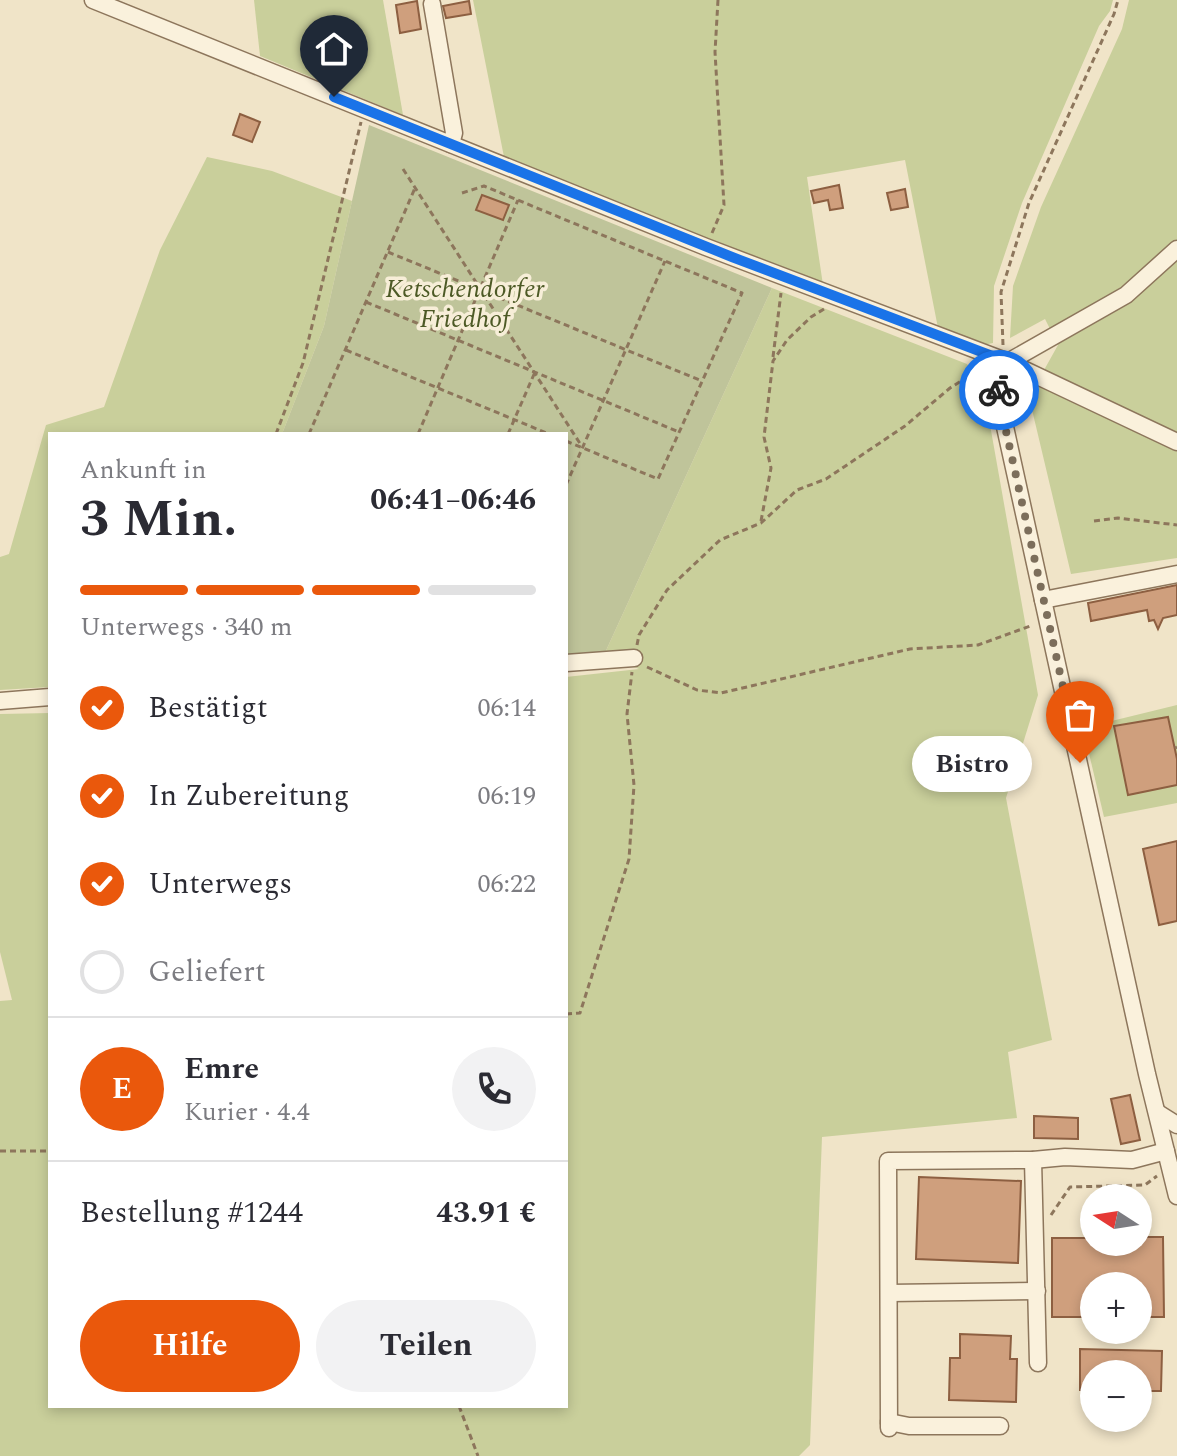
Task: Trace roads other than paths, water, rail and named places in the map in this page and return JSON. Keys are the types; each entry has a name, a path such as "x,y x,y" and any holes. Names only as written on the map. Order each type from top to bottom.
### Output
{"street":[{"path":"93,0 706,247 1008,362 1177,442"},
{"path":"432,4 454,133 451,144"},
{"path":"1177,249 1126,295 1008,362 998,395 1177,1196"},
{"path":"1043,600 1177,574"},
{"path":"568,663 634,658"},
{"path":"0,701 48,697"},
{"path":"1158,1113 1177,1125"},
{"path":"1000,1426 889,1425 888,1161 1065,1157 1171,1162"},
{"path":"1033,1160 1038,1363"},
{"path":"889,1293 1037,1291"}],"place":[{"name":"Bistro","path":"1080,763"}],"park label":[{"name":"Ketschendorfer Friedhof","path":"465,304"}]}
